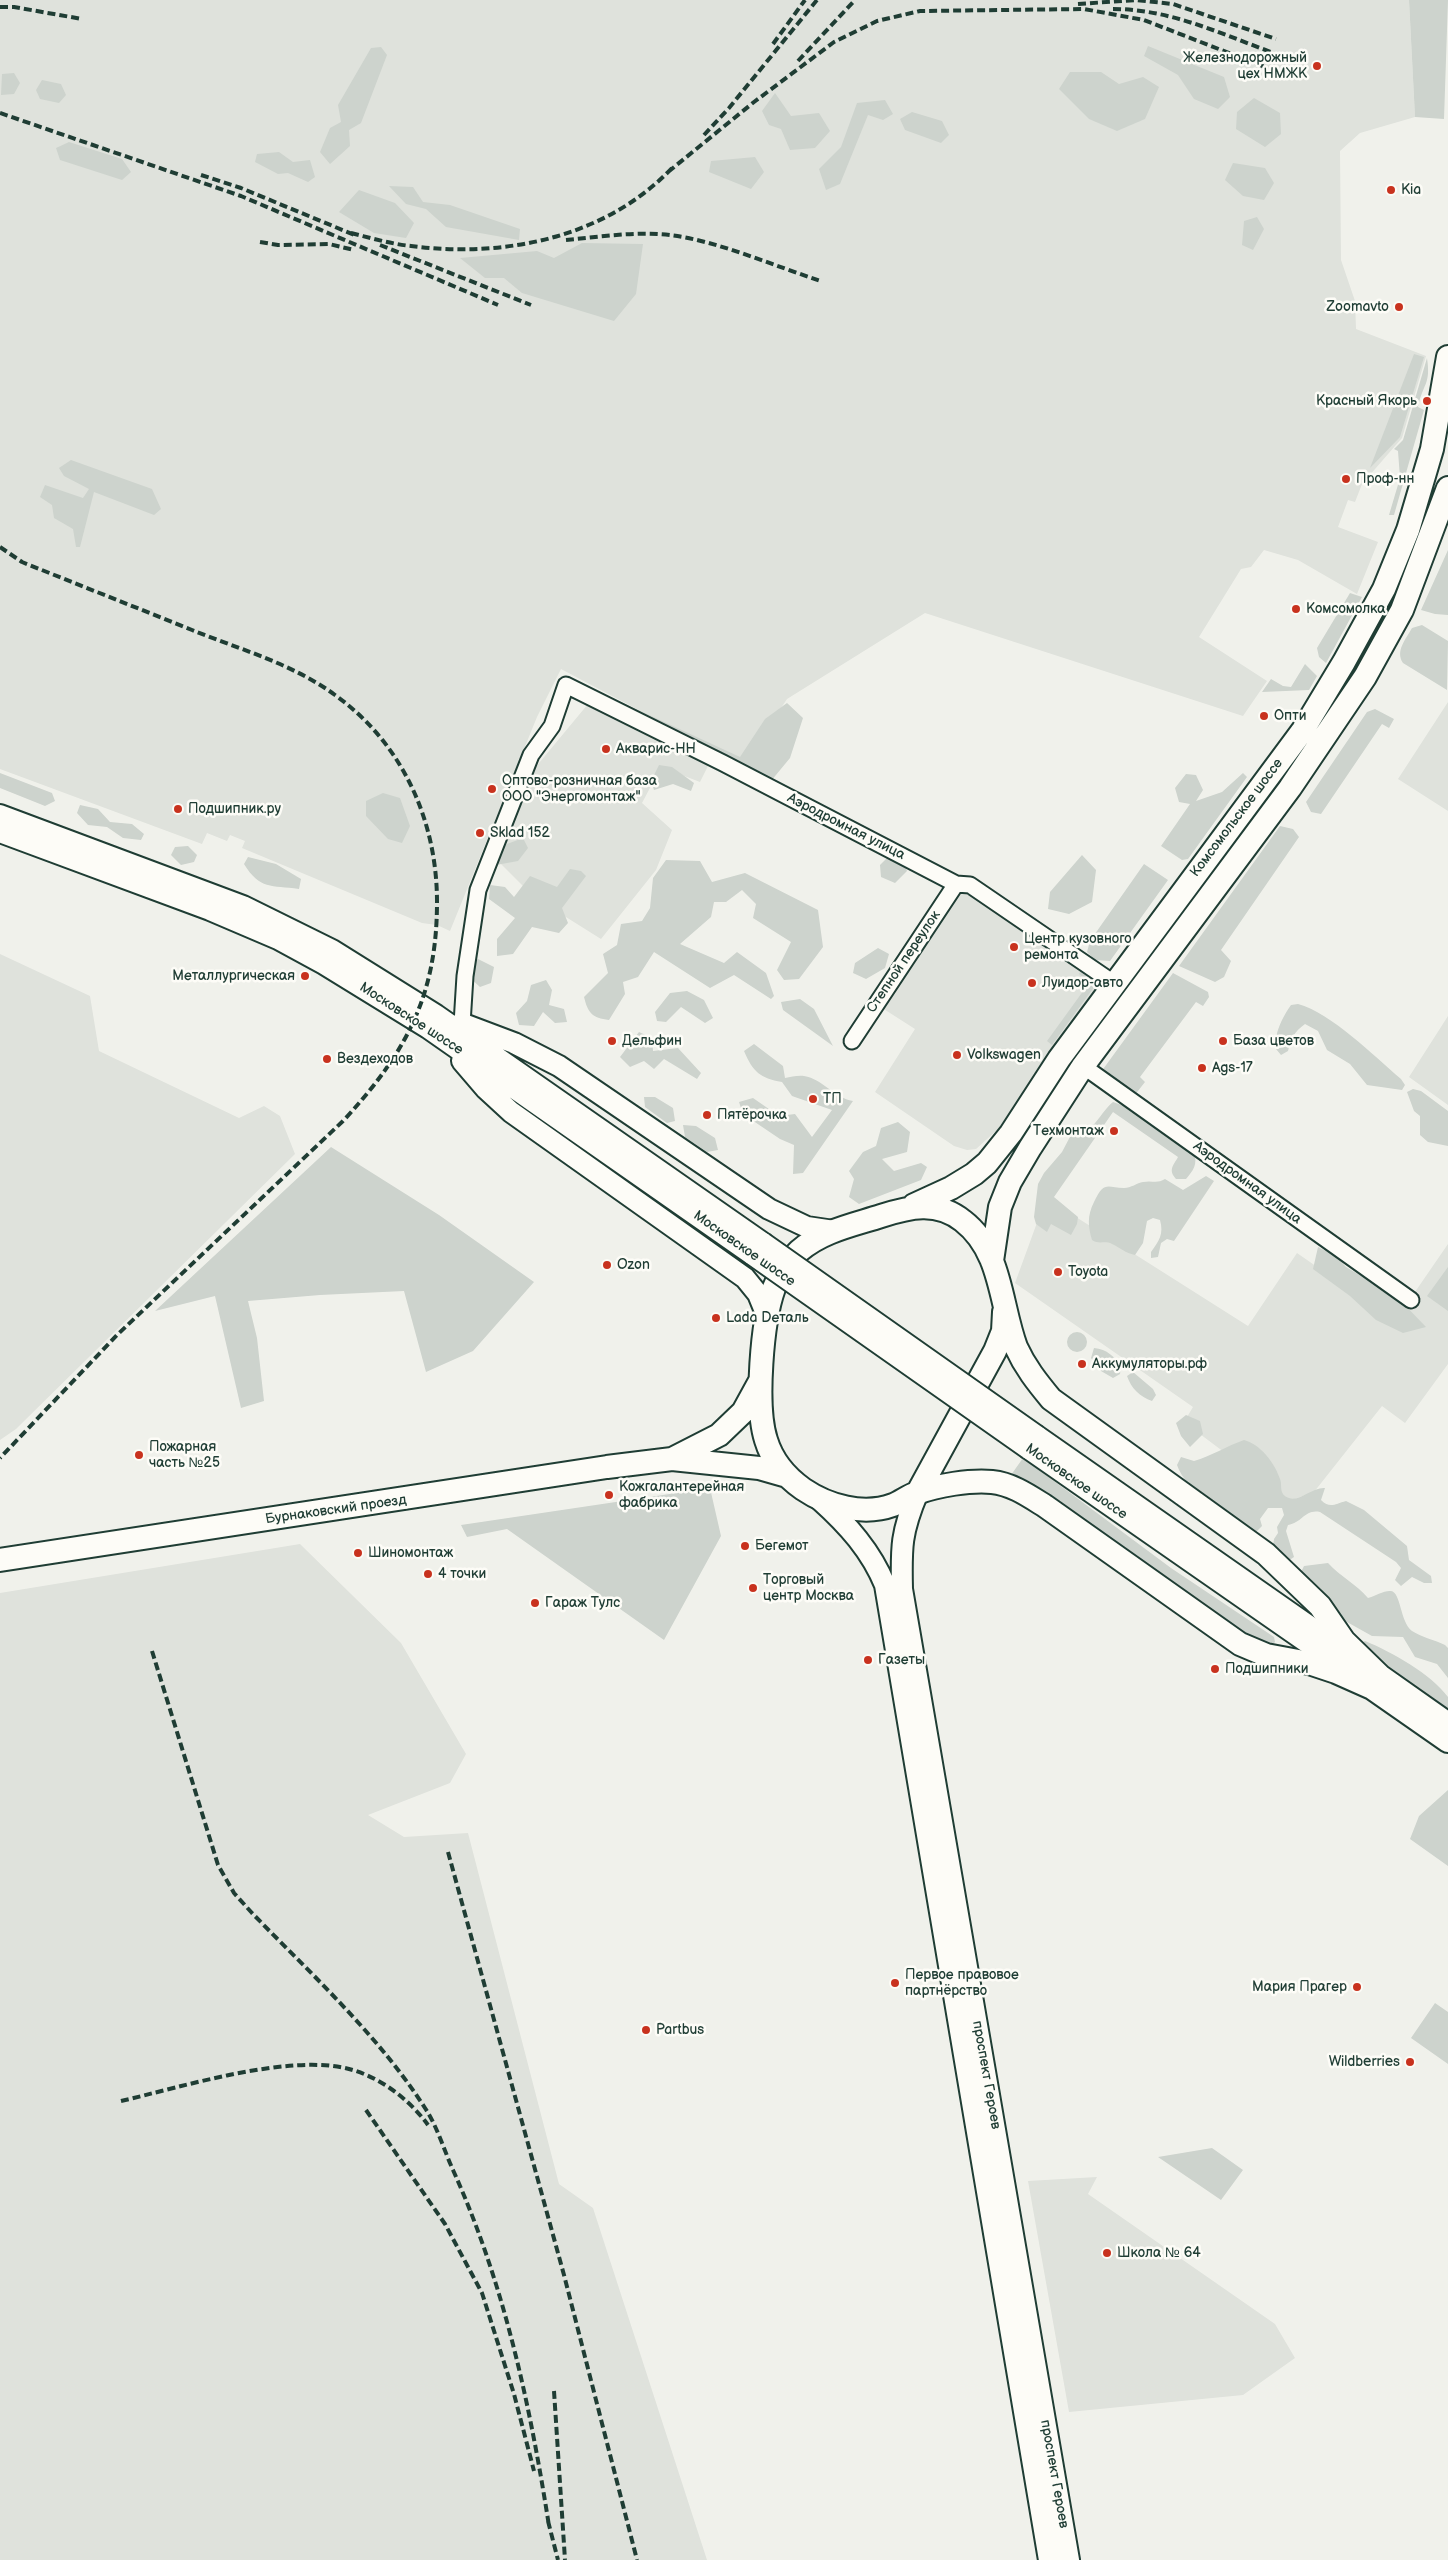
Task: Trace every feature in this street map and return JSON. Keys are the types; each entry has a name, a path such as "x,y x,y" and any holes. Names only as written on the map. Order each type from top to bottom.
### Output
{"main road":[{"name":"Комсомольское шоссе","path":"911,1207 951,1188 986,1164 1011,1133 1060,1059 1303,730 1344,662 1384,589 1420,495 1432,449 1448,357"},
{"name":"Комсомольское шоссе","path":"992,1261 996,1220 1010,1182 1084,1066 1285,795 1365,677 1402,610 1447,498"},
{"name":"Московское шоссе","path":"0,816 173,879 277,922 332,950 432,1022 1376,1682 1448,1741"},
{"name":"Московское шоссе","path":"0,832 210,910 278,939 371,991 432,1022"},
{"path":"432,1022 462,1024 514,1043 559,1066 770,1209 807,1227 834,1231"},
{"path":"432,1022 486,1089 511,1112 746,1278 758,1294 767,1316"},
{"path":"787,1476 773,1457 766,1440 762,1422 761,1380 767,1316 774,1286 784,1268 798,1252 814,1239 834,1231 911,1207 939,1209 962,1220 979,1238 992,1261 1016,1346 1029,1374 1051,1399 1266,1554 1293,1577 1320,1606 1376,1682"},
{"path":"918,1492 996,1351 1002,1331 1005,1308"},
{"path":"672,1459 719,1435 743,1412 761,1380"},
{"path":"672,1459 759,1468 787,1476 819,1498 850,1509 873,1510 893,1505 918,1492 971,1481 994,1482 1019,1490 1045,1506 1240,1644 1266,1655 1309,1663 1376,1682"},
{"name":"Бурнаковский проезд","path":"0,1560 607,1467 672,1459"},
{"name":"проспект Героев","path":"918,1492 905,1522 902,1589 1069,2560"},
{"name":"проспект Героев","path":"819,1498 846,1523 875,1562 885,1585 1049,2560"},
{"name":"Московское шоссе","path":"1376,1682 1448,1724"}],"street":[{"path":"1420,495 1447,498"},
{"name":"Аэродромная улица","path":"462,1024 465,976 478,890 532,755 552,726 566,685 723,762 956,884 970,885 1115,984"},
{"name":"Степной переулок","path":"852,1040 956,884"},
{"name":"Аэродромная улица","path":"1084,1066 1411,1300"}],"shaded area":[{"path":"0,0 1409,0 1415,117 1360,133 1340,151 1341,260 1355,301 1356,329 1426,356 1402,438 1362,484 1355,502 1348,500 1338,527 1378,542 1357,594 1298,560 1264,550 1251,567 1241,569 1199,637 1267,681 1243,716 925,613 787,699 743,765 561,669 537,717 450,931 437,925 422,923 242,848 245,841 230,835 227,841 207,833 202,844 0,769"},
{"path":"1409,0 1448,0 1444,119 1415,117"},
{"path":"1148,46 1224,77 1230,97 1218,109 1194,99 1178,75 1144,56"},
{"path":"381,47 387,55 361,123 349,130 350,146 330,164 320,152 330,128 341,122 338,105 371,48"},
{"path":"1070,72 1101,72 1119,84 1143,77 1159,87 1145,119 1117,131 1089,119 1059,89"},
{"path":"14,73 20,83 14,94 1,95 2,74"},
{"path":"42,80 61,84 66,95 59,103 40,99 36,90"},
{"path":"775,93 791,116 819,113 830,131 815,148 790,150 781,129 769,125 762,111"},
{"path":"1254,98 1280,113 1281,134 1265,147 1236,129 1237,112"},
{"path":"885,100 893,114 883,120 868,115 840,184 826,190 819,169 841,147 857,103"},
{"path":"912,112 942,121 949,135 941,143 905,130 900,119"},
{"path":"69,142 122,159 131,172 122,180 60,160 56,148"},
{"path":"279,152 293,162 310,160 315,177 308,182 288,173 278,174 255,162 257,154"},
{"path":"755,157 764,172 751,189 709,172 711,161"},
{"path":"1233,163 1265,168 1274,183 1264,200 1243,196 1225,180"},
{"path":"389,186 413,187 423,202 450,205 520,229 519,240 446,227 426,209 406,204"},
{"path":"359,190 395,203 414,223 406,238 374,233 339,212"},
{"path":"1257,217 1264,229 1253,250 1242,245 1244,221"},
{"path":"582,243 643,244 636,294 614,321 522,293 504,278 485,278 460,258 537,251 554,258"},
{"path":"1414,354 1424,357 1400,437 1370,468"},
{"path":"1427,358 1428,374 1418,407 1424,410 1394,515 1389,515 1400,478 1398,451 1394,449 1403,440"},
{"path":"71,460 152,489 161,509 154,515 94,492 80,547 76,547 73,529 54,518 52,505 40,497 45,485 83,498 89,489 64,476 59,468"},
{"path":"1448,550 1448,615 1421,610"},
{"path":"1350,593 1362,597 1326,663 1319,657 1317,648"},
{"path":"1422,625 1448,641 1447,690 1403,663 1401,659 1402,645 1412,628"},
{"path":"1305,664 1317,676 1309,690 1262,692 1271,679 1283,686 1291,687"},
{"path":"595,690 740,757 765,719 787,703 803,718 790,758 771,781 592,696"},
{"path":"1448,702 1448,811 1398,779"},
{"path":"588,704 709,764 700,782 661,767 642,803 672,830 656,870 601,939 534,897 497,860 530,774"},
{"path":"1375,709 1394,719 1389,728 1382,724 1321,814 1311,812 1306,802 1367,712"},
{"path":"659,765 672,767 694,783 691,791 673,784 654,790 651,781"},
{"path":"0,773 52,793 55,801 45,806 0,788"},
{"path":"1243,773 1247,777 1188,859 1182,860 1161,846 1190,804 1179,802 1175,788 1186,774 1196,775 1203,790 1196,801 1222,792"},
{"path":"383,793 400,798 410,826 402,843 388,839 366,816 366,801"},
{"path":"80,805 98,809 110,822 132,824 144,834 141,840 123,838 107,827 88,825 77,813"},
{"path":"1280,826 1293,829 1299,837 1221,950 1231,961 1224,977 1215,982 1179,966"},
{"path":"523,838 528,848 518,861 496,865 494,860 499,847"},
{"path":"188,846 197,855 194,862 181,865 171,855 175,847"},
{"path":"1082,855 1096,870 1092,902 1069,914 1048,909 1050,892"},
{"path":"248,857 276,864 301,879 299,889 267,885 261,882 255,878 244,864"},
{"path":"888,857 903,861 907,871 895,883 881,877 880,865"},
{"path":"666,860 700,861 712,882 745,873 818,910 823,947 799,979 784,980 777,970 791,942 753,918 756,904 742,890 726,902 714,902 711,917 680,944 724,963 737,952 766,973 774,996 771,999 734,975 710,988 654,952 638,977 623,982 625,994 609,1020 598,1018 589,1011 584,997 608,973 603,954 617,945 621,924 642,921 650,908 653,878"},
{"path":"1144,864 1168,880 1110,961 1095,960 1087,952 1090,941"},
{"path":"570,869 581,871 586,876 562,908 568,923 559,933 532,927 513,954 497,956 497,939 515,918 489,899 490,885 505,887 514,897 530,876 557,887"},
{"name":"Луидор-авто","path":"965,891 977,893 1052,946 1099,987 997,1130 976,1149 967,1150 954,1146 875,1092 915,1029 879,1006 955,898"},
{"path":"878,948 889,954 885,968 866,979 853,973 855,963"},
{"path":"0,954 90,996 99,1051 239,1118 264,1106 280,1116 295,1154 16,1429 0,1440"},
{"path":"478,959 494,967 491,983 480,987 469,977 469,965"},
{"path":"1081,971 1097,983 1052,1045 1047,1041 1089,983 1079,974"},
{"path":"1173,973 1208,992 1209,997 1203,1006 1196,1002 1140,1077 1145,1082 1134,1096 1101,1072"},
{"path":"546,980 552,990 549,1005 564,1009 567,1022 555,1023 543,1012 534,1026 519,1025 516,1013 527,1001 531,985"},
{"path":"687,991 704,1000 713,1018 705,1023 681,1007 666,1022 657,1021 655,1012 670,993"},
{"path":"800,999 814,1009 833,1046 783,1010 781,1002"},
{"path":"1298,1004 1324,1016 1352,1036 1401,1079 1405,1085 1402,1090 1367,1085 1350,1064 1327,1050 1318,1031 1305,1024 1298,1030 1290,1042 1288,1051 1281,1055 1276,1049 1275,1044 1277,1032 1291,1005"},
{"path":"1448,1016 1448,1105 1409,1077"},
{"path":"639,1032 652,1038 653,1051 678,1048 701,1073 697,1079 664,1059 654,1069 644,1061 630,1067 620,1057"},
{"path":"754,1044 783,1066 785,1078 804,1076 811,1078 840,1096 853,1101 803,1173 793,1174 794,1145 780,1139 743,1114 739,1102 753,1098 779,1116 795,1114 812,1137 832,1110 792,1096 782,1082 758,1073 744,1051"},
{"path":"1413,1089 1421,1091 1448,1111 1448,1146 1428,1142 1420,1135 1420,1116 1414,1111 1407,1092"},
{"path":"644,1097 655,1097 673,1108 675,1121 667,1123 645,1107"},
{"path":"1113,1102 1127,1107 1194,1153 1195,1164 1193,1170 1186,1179 1176,1179 1172,1170 1178,1157 1113,1112 1054,1197 1078,1217 1077,1224 1071,1235 1051,1224 1047,1232 1036,1224 1034,1217 1038,1184 1044,1173 1062,1152 1072,1133 1079,1134 1085,1132 1095,1124"},
{"path":"898,1122 910,1132 907,1152 882,1159 894,1171 921,1163 927,1167 921,1180 859,1204 849,1197 854,1179 849,1171 863,1152 876,1146 881,1128"},
{"path":"683,1125 696,1126 715,1138 718,1150 707,1152 685,1137"},
{"path":"331,1147 439,1215 534,1282 473,1351 426,1372 404,1291 248,1301 257,1338 264,1401 241,1408 215,1296 155,1311"},
{"path":"1206,1176 1214,1181 1174,1241 1167,1239 1161,1243 1158,1257 1151,1258 1151,1252 1160,1237 1161,1229 1160,1220 1153,1218 1147,1221 1143,1243 1135,1255 1109,1243 1092,1240 1089,1216 1097,1195 1103,1188 1109,1186 1127,1188 1143,1182 1165,1179 1183,1190"},
{"path":"1046,1198 1248,1326 1297,1253 1395,1321 1448,1244 1448,1364 1405,1423 1382,1406 1314,1492 1289,1501 1184,1422 1193,1407 1015,1283"},
{"path":"1318,1247 1336,1256 1346,1267 1397,1297 1426,1327 1403,1333 1376,1320 1350,1296 1313,1269"},
{"path":"1448,1267 1448,1311 1427,1296"},
{"path":"1077,1332 1084,1335 1087,1342 1084,1349 1077,1352 1070,1349 1067,1342 1070,1335"},
{"path":"1094,1348 1103,1350 1113,1357 1121,1367 1120,1374 1113,1378 1101,1371 1091,1358"},
{"path":"1133,1372 1153,1389 1156,1395 1152,1401 1140,1394 1131,1384 1127,1376"},
{"path":"1186,1415 1200,1421 1203,1434 1190,1447 1181,1436 1176,1423"},
{"path":"1244,1440 1256,1446 1271,1461 1278,1473 1282,1492 1285,1496 1293,1499 1320,1488 1325,1488 1321,1500 1324,1503 1333,1505 1346,1501 1364,1510 1407,1546 1409,1560 1431,1576 1432,1583 1424,1583 1412,1577 1401,1586 1395,1580 1401,1568 1396,1562 1320,1512 1311,1512 1297,1522 1288,1525 1286,1531 1294,1557 1288,1561 1273,1546 1274,1539 1278,1533 1277,1527 1284,1515 1282,1508 1268,1508 1260,1519 1262,1526 1257,1531 1251,1533 1198,1494 1182,1475 1177,1465 1181,1457 1194,1461"},
{"path":"1023,1458 1171,1568 1274,1637 1275,1642 1269,1649 1227,1627 1011,1475"},
{"path":"710,1488 721,1536 664,1640 507,1529 467,1537 461,1525"},
{"path":"300,1544 401,1643 466,1754 450,1783 368,1815 404,1837 468,1833 559,2184 593,2208 707,2560 0,2560 0,1593"},
{"path":"1328,1563 1368,1598 1386,1591 1394,1593 1397,1596 1408,1627 1412,1631 1448,1648 1448,1678 1437,1664 1415,1657 1403,1637 1372,1636 1338,1617 1301,1572 1304,1566"},
{"path":"1365,1641 1399,1657 1432,1680 1448,1697 1448,1710 1430,1703 1358,1645"},
{"path":"1448,1790 1448,1866 1410,1839 1419,1816"},
{"path":"1435,2003 1448,2012 1448,2064 1411,2038"},
{"path":"1212,2148 1243,2170 1221,2200 1158,2157"},
{"name":"Школа № 64","path":"1097,2177 1088,2194 1275,2324 1295,2358 1243,2395 1069,2412 1028,2181"}],"railway":[{"path":"773,44 805,0"},
{"path":"704,135 729,108 817,0"},
{"path":"798,61 855,0"},
{"path":"1078,4 1136,0 1173,4 1276,39"},
{"path":"0,7 14,7 82,19"},
{"path":"668,172 754,102 834,42 877,21 920,11 1084,9 1144,20 1265,67"},
{"path":"1113,9 1154,13 1194,23 1271,52"},
{"path":"0,113 241,196 498,305"},
{"path":"351,233 396,244 446,249 482,249 518,245 552,238 585,226 617,211 646,191 673,167"},
{"path":"201,175 241,188 357,236"},
{"path":"566,240 631,234 670,235 726,248 821,281"},
{"path":"260,242 278,245 329,244 354,250"},
{"path":"380,245 531,305"},
{"path":"0,547 22,562 302,674 335,695 359,714 397,760 411,786 422,813 430,842 437,902 436,936 424,995 414,1021 400,1047 365,1096 343,1121 117,1335 0,1458"},
{"path":"152,1651 218,1865 234,1893 343,2006 387,2055 407,2081 437,2130 471,2213 501,2300 524,2390 549,2526"},
{"path":"448,1852 564,2275 637,2560"},
{"path":"121,2101 267,2068 324,2065 349,2069 383,2083 412,2106 428,2125"},
{"path":"366,2110 445,2224 482,2293 514,2394 534,2471"},
{"path":"554,2391 565,2560"},
{"path":"548,2521 558,2560"}],"place":[{"name":"Железнодорожный цех НМЖК","path":"1317,66"},
{"name":"Kia","path":"1391,190"},
{"name":"Zoomavto","path":"1399,307"},
{"name":"Красный Якорь","path":"1427,401"},
{"name":"Проф-нн","path":"1346,479"},
{"name":"Комсомолка","path":"1296,609"},
{"name":"Опти","path":"1264,716"},
{"name":"Акварис-НН","path":"606,749"},
{"name":"Оптово-розничная база ООО \"Энергомонтаж\"","path":"492,789"},
{"name":"Подшипник.ру","path":"178,809"},
{"name":"Sklad 152","path":"480,833"},
{"name":"Центр кузовного ремонта","path":"1014,947"},
{"name":"Металлургическая","path":"305,976"},
{"name":"Луидор-авто","path":"1032,983"},
{"name":"Дельфин","path":"612,1041"},
{"name":"База цветов","path":"1223,1041"},
{"name":"Volkswagen","path":"957,1055"},
{"name":"Вездеходов","path":"327,1059"},
{"name":"Ags-17","path":"1202,1068"},
{"name":"ТП","path":"813,1099"},
{"name":"Пятёрочка","path":"707,1115"},
{"name":"Техмонтаж","path":"1114,1131"},
{"name":"Ozon","path":"607,1265"},
{"name":"Toyota","path":"1058,1272"},
{"name":"Lada Dеталь","path":"716,1318"},
{"name":"Аккумуляторы.рф","path":"1082,1364"},
{"name":"Пожарная часть №25","path":"139,1455"},
{"name":"Кожгалантерейная фабрика","path":"609,1495"},
{"name":"Бегемот","path":"745,1546"},
{"name":"Шиномонтаж","path":"358,1553"},
{"name":"4 точки","path":"428,1574"},
{"name":"Торговый центр Москва","path":"753,1588"},
{"name":"Гараж Тулс","path":"535,1603"},
{"name":"Газеты","path":"868,1660"},
{"name":"Подшипники","path":"1215,1669"},
{"name":"Первое правовое партнёрство","path":"895,1983"},
{"name":"Мария Прагер","path":"1357,1987"},
{"name":"Partbus","path":"646,2030"},
{"name":"Wildberries","path":"1410,2062"},
{"name":"Школа № 64","path":"1107,2253"}]}
